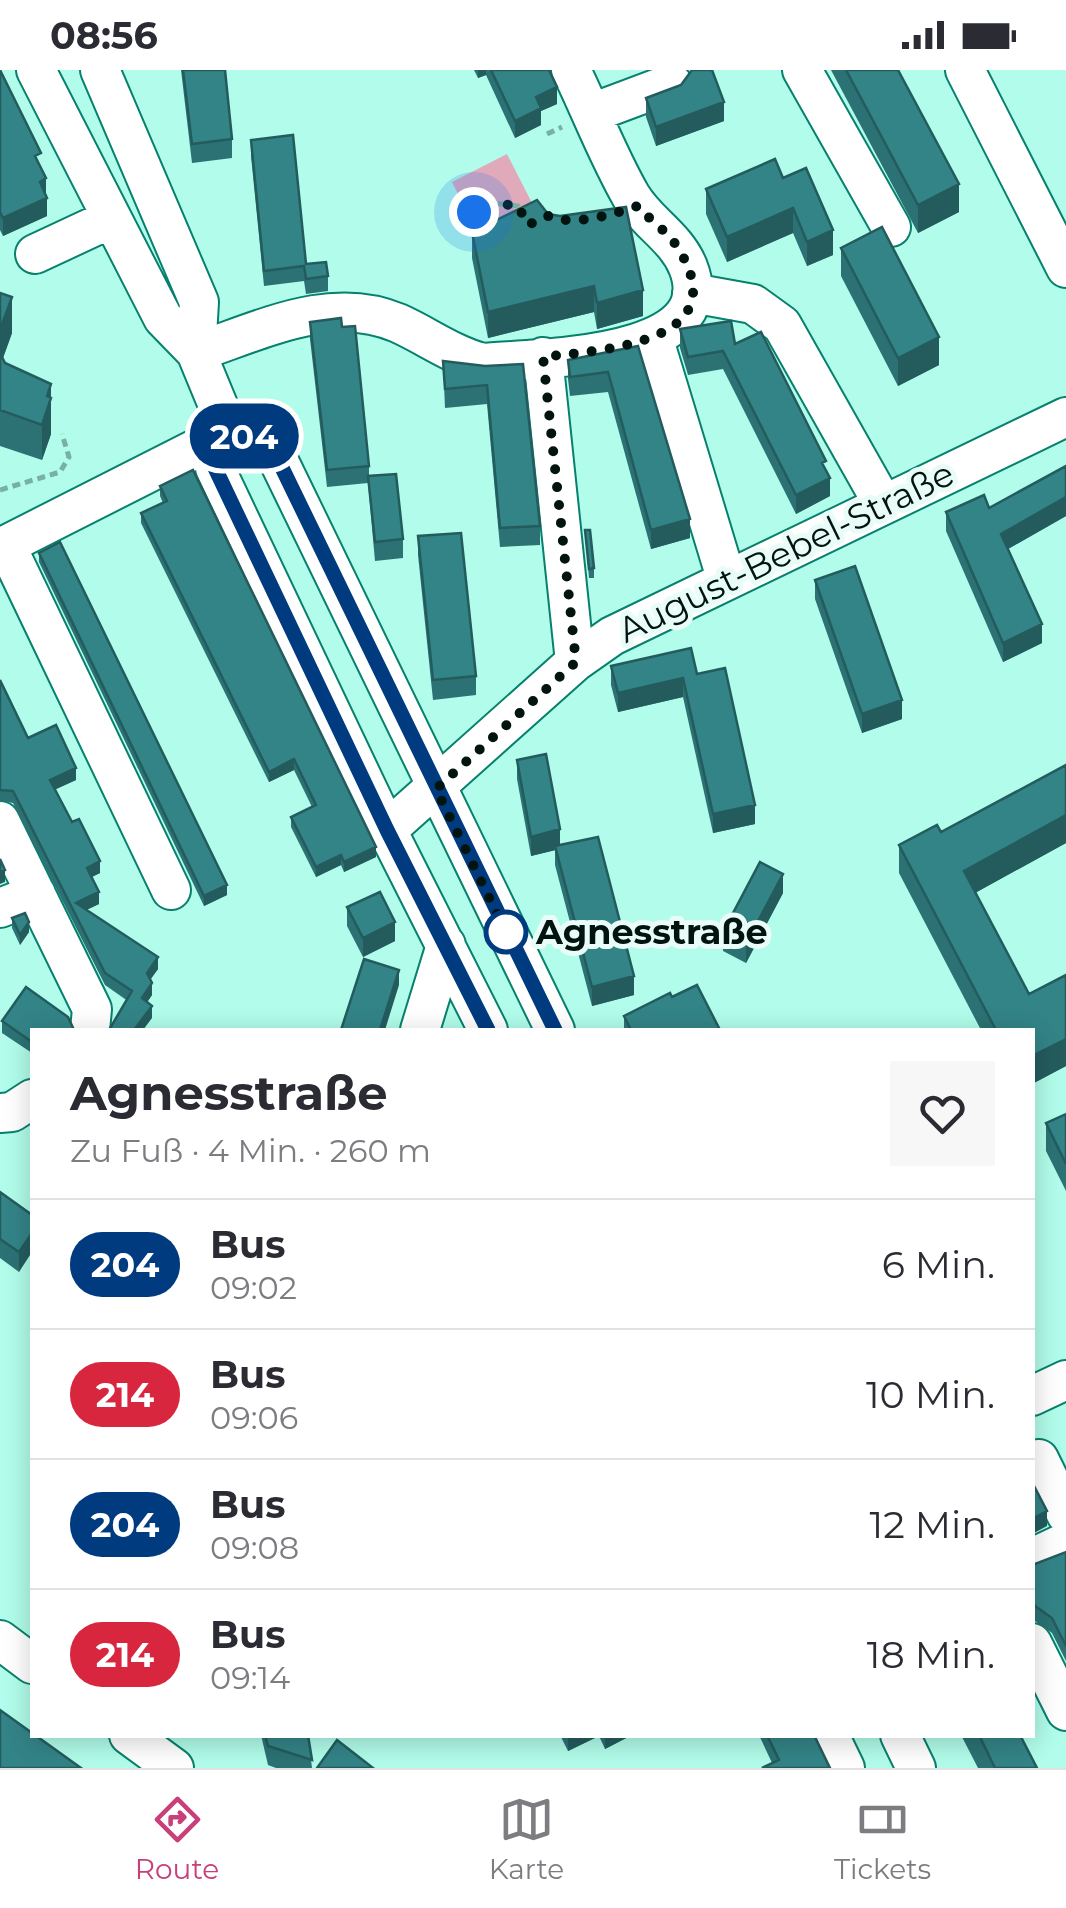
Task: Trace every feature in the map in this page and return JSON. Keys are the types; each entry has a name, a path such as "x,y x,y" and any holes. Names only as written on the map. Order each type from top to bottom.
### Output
{"street":[{"path":"36,70 163,318 196,352 229,432 215,468 387,830 487,1028"},
{"path":"100,70 199,302 196,352"},
{"path":"571,70 631,196 645,215"},
{"path":"802,70 891,227"},
{"path":"966,70 1066,268"},
{"path":"592,113 672,84"},
{"path":"196,352 302,317 348,311 396,322 461,358 482,363 654,340 676,324 692,293 690,272 674,240 638,206 601,216"},
{"path":"35,254 110,218"},
{"path":"692,293 754,304 782,325 882,502"},
{"path":"654,340 726,578"},
{"path":"543,357 576,662"},
{"name":"August-Bebel-Straße","path":"387,830 576,662 612,636 882,502 1066,417"},
{"path":"171,890 3,547 229,432 270,443 554,1028"},
{"path":"0,821 92,1008 90,1028"},
{"path":"0,908 36,894"},
{"path":"421,1028 446,945"},
{"path":"0,1113 12,1112 30,1100"},
{"path":"1035,1395 1066,1380"},
{"path":"1046,1456 1066,1514"},
{"path":"1035,1557 1066,1542"},
{"path":"0,1640 30,1662"},
{"path":"1035,1648 1066,1711"},
{"path":"830,1738 845,1768"},
{"path":"901,1738 916,1768"}],"path":[{"path":"474,212 492,203 518,206 528,225"},
{"path":"0,490 60,472 69,457 62,434"}],"shaded area":[{"path":"507,154 534,207 478,234 452,182"}],"building":[{"path":"0,70 41,153 35,156 46,178 40,182 47,198 3,218 0,212"},
{"path":"183,70 225,70 232,139 192,144"},
{"path":"491,70 549,70 557,87 536,97 541,108 515,121"},
{"path":"692,70 712,70 724,102 656,127 646,98 681,85"},
{"path":"846,70 898,70 959,184 918,205"},
{"path":"293,135 306,264 326,262 328,276 306,279 304,266 264,271 251,140"},
{"path":"775,159 783,178 806,168 833,230 807,242 793,208 727,237 706,189"},
{"path":"537,200 548,214 560,216 626,207 643,290 597,303 594,286 488,312 472,232"},
{"path":"882,227 939,337 898,358 841,248"},
{"path":"0,293 12,297 0,330"},
{"path":"341,318 342,327 355,326 369,466 327,470 310,322"},
{"path":"731,321 735,344 761,332 826,461 822,463 830,478 796,495 723,351 688,357 680,329"},
{"path":"638,346 690,519 651,530 608,372 570,377 568,360"},
{"path":"0,353 5,363 51,384 47,396 51,398 42,425 0,410"},
{"path":"443,361 485,366 523,364 540,526 500,528 487,385 445,389"},
{"path":"1066,466 1066,497 1001,534 1042,624 1003,643 946,512 984,495 989,508"},
{"path":"193,470 376,847 344,862 341,855 316,867 291,817 316,805 294,759 269,772 141,513 167,501 160,486"},
{"path":"396,474 403,539 375,542 368,476"},
{"path":"585,530 590,530 594,568 589,569"},
{"path":"461,533 476,676 433,680 418,536"},
{"path":"60,542 227,885 204,896 39,553"},
{"path":"855,566 902,700 862,714 815,580"},
{"path":"691,648 697,674 725,668 755,805 713,814 683,678 618,693 611,666"},
{"path":"0,680 28,738 56,725 76,768 50,780 72,822 79,819 100,861 87,868 99,892 76,903 158,957 147,973 152,983 142,998 152,1006 136,1028 110,1028 132,991 105,973 13,791 0,790"},
{"path":"546,754 560,829 531,837 517,760"},
{"path":"1066,765 1066,815 964,871 1029,994 1066,975 1066,1039 1035,1054 1035,1028 995,1028 899,845 937,825 941,832"},
{"path":"598,837 634,976 592,987 555,846"},
{"path":"760,862 783,874 746,944 723,932"},
{"path":"380,892 395,922 363,938 347,907"},
{"path":"25,913 29,922 20,935 12,918"},
{"path":"364,959 399,970 381,1028 342,1028"},
{"path":"697,985 719,1028 630,1028 624,1016 670,993 672,997"},
{"path":"26,987 68,1017 73,1028 30,1028 30,1041 2,1021"},
{"path":"1066,1114 1066,1164 1046,1123"},
{"path":"0,1192 30,1214 30,1236 19,1252 0,1239"},
{"path":"1035,1488 1047,1511 1035,1517"},
{"path":"1066,1552 1066,1646 1052,1618 1035,1606 1035,1564"},
{"path":"0,1710 30,1732 30,1738 39,1738 81,1768 0,1768"},
{"path":"266,1738 308,1738 312,1760 268,1746"},
{"path":"768,1738 815,1738 830,1768 762,1768 779,1760"},
{"path":"980,1738 1022,1738 1037,1768 995,1768"},
{"path":"337,1740 373,1768 317,1768"}],"bus line":[{"name":"204","path":"487,1028 387,830 215,468 229,432 270,443 554,1028"}],"place":[{"name":"Agnesstraße","path":"506,932"}],"route":[{"path":"474,212 492,203 518,206 528,225 548,216 558,220 586,218 638,206 674,240 690,272 692,293 685,312 664,336 626,346 543,357 576,662 436,789 506,932"}]}
